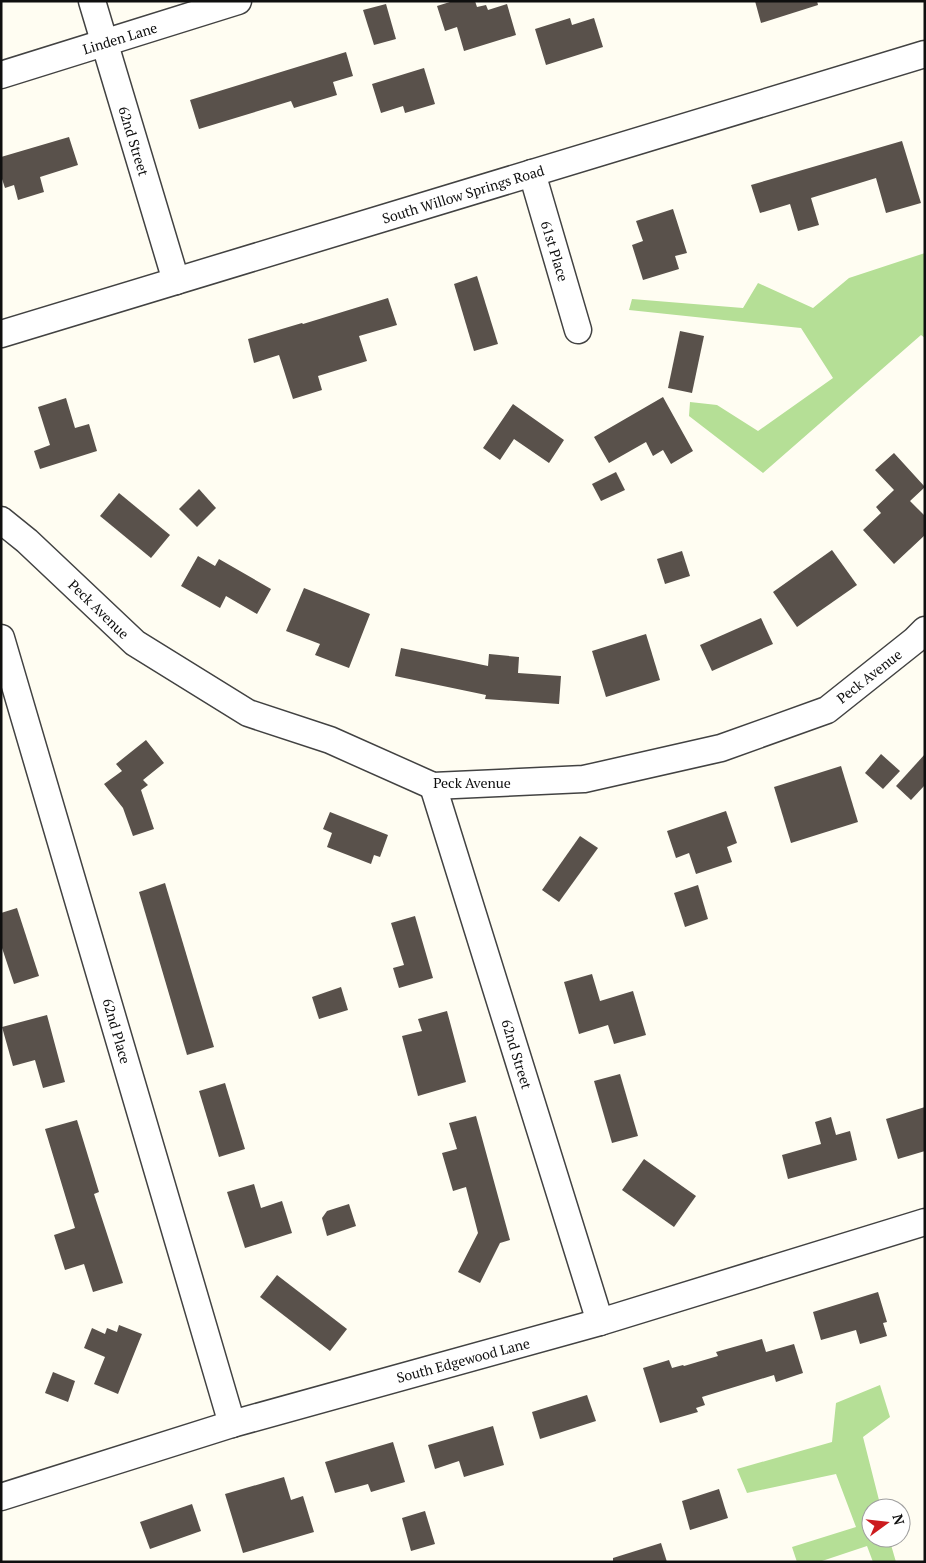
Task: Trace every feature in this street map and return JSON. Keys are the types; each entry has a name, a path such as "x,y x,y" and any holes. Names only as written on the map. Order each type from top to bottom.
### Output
{"street":[{"name":"62nd Street","path":"92,1 176,281"},
{"name":"Linden Lane","path":"1,75 238,1"},
{"name":"South Willow Springs Road","path":"1,334 925,54"},
{"name":"61st Place","path":"532,173 578,330"},
{"name":"Peck Avenue","path":"1,520 27,541 135,643 248,713 330,740 433,786 584,779 721,748 827,710 922,639"},
{"name":"62nd Place","path":"1,638 232,1424"},
{"name":"62nd Street","path":"433,786 600,1322"},
{"name":"South Edgewood Lane","path":"1,1497 232,1424 600,1322 925,1222"}],"green space":[{"path":"925,253 925,338 921,335 763,473 689,416 690,402 717,405 758,431 833,378 801,328 629,310 632,299 743,308 758,283 813,308 849,278"},
{"path":"880,1385 890,1417 863,1437 878,1498 861,1498 861,1548 819,1562 797,1562 792,1547 856,1527 836,1474 747,1493 737,1469 832,1442 836,1403"},
{"path":"868,1548 892,1548 896,1562 873,1562"}],"building":[{"path":"453,1 475,1 477,7 486,5 488,10 507,4 516,35 464,51 457,27 445,31 437,6"},
{"path":"755,1 817,1 818,5 761,23"},
{"path":"386,4 396,39 374,45 363,10"},
{"path":"570,18 572,25 594,18 603,47 546,65 535,29"},
{"path":"346,52 353,76 333,82 337,95 294,108 291,101 199,129 190,100"},
{"path":"424,68 435,104 405,113 403,106 381,113 372,84"},
{"path":"69,137 78,165 40,177 44,192 18,200 14,185 5,188 1,176 1,157"},
{"path":"902,141 921,203 886,213 876,178 811,198 819,225 798,231 790,204 760,213 751,185"},
{"path":"673,209 687,253 675,256 679,269 643,280 632,245 643,241 636,221"},
{"path":"477,276 498,344 474,351 454,284"},
{"path":"388,298 397,325 359,336 367,361 318,376 322,390 293,399 279,355 254,363 248,339"},
{"path":"680,331 704,336 692,393 668,388"},
{"path":"663,397 693,451 671,464 663,450 653,456 646,442 609,463 594,437"},
{"path":"66,398 75,428 89,424 97,451 40,469 34,451 50,445 38,407"},
{"path":"513,404 564,440 549,463 514,439 500,460 483,448"},
{"path":"894,453 925,487 910,501 925,516 925,535 894,564 863,530 881,513 876,507 894,490 875,470"},
{"path":"616,472 625,490 601,501 592,484"},
{"path":"199,489 216,508 197,527 179,509"},
{"path":"119,493 170,535 151,558 100,516"},
{"path":"832,550 857,585 797,627 773,592"},
{"path":"682,551 690,576 665,584 657,559"},
{"path":"198,556 215,566 219,559 271,589 257,614 226,596 220,608 181,586"},
{"path":"304,588 370,614 349,668 315,655 320,644 286,631"},
{"path":"761,618 773,644 712,671 700,645"},
{"path":"646,634 660,680 606,697 592,651"},
{"path":"401,648 488,666 489,654 519,657 518,673 561,676 559,704 485,699 486,695 395,676"},
{"path":"146,740 164,763 143,780 148,785 141,790 154,829 133,836 123,808 104,784 122,771 116,764"},
{"path":"881,754 900,771 883,789 865,773"},
{"path":"925,754 925,785 911,800 896,786"},
{"path":"841,766 858,822 791,843 774,787"},
{"path":"726,811 737,843 727,847 732,862 696,874 689,853 676,858 667,831"},
{"path":"330,812 388,835 380,857 374,855 371,864 327,847 332,833 323,829"},
{"path":"580,836 598,848 559,902 542,890"},
{"path":"165,883 214,1047 187,1055 139,892"},
{"path":"698,885 708,919 685,927 674,893"},
{"path":"17,908 39,976 14,984 1,945 1,913"},
{"path":"415,916 433,978 399,988 393,968 404,965 391,923"},
{"path":"592,974 600,1001 633,991 646,1035 614,1044 608,1025 579,1034 564,982"},
{"path":"341,987 348,1010 319,1019 312,997"},
{"path":"447,1011 466,1082 418,1096 402,1036 422,1031 418,1019"},
{"path":"47,1015 65,1082 43,1088 35,1060 13,1066 2,1027"},
{"path":"620,1074 638,1136 612,1143 594,1081"},
{"path":"225,1083 245,1149 219,1157 199,1091"},
{"path":"925,1107 925,1151 898,1159 886,1119"},
{"path":"476,1116 510,1240 500,1243 480,1283 458,1272 478,1233 466,1187 453,1191 442,1153 457,1149 449,1123"},
{"path":"831,1117 836,1135 850,1131 857,1160 788,1179 782,1155 821,1144 815,1122"},
{"path":"77,1120 99,1192 94,1194 123,1283 93,1292 84,1264 65,1270 54,1235 75,1228 45,1129"},
{"path":"644,1159 696,1196 674,1227 622,1190"},
{"path":"254,1184 261,1208 282,1201 292,1233 245,1248 227,1192"},
{"path":"349,1204 356,1226 327,1236 322,1218 327,1211"},
{"path":"277,1275 347,1329 330,1351 260,1297"},
{"path":"878,1292 887,1322 883,1323 887,1336 860,1344 856,1330 821,1340 813,1312"},
{"path":"119,1325 142,1334 118,1394 94,1384 105,1357 84,1348 92,1328 105,1334 107,1328 117,1332"},
{"path":"762,1339 766,1352 794,1344 803,1373 776,1382 774,1375 702,1397 705,1405 696,1408 698,1412 660,1423 643,1368 669,1360 672,1368 684,1366 718,1356 716,1352"},
{"path":"53,1372 75,1381 68,1402 45,1393"},
{"path":"587,1395 596,1421 540,1439 532,1412"},
{"path":"493,1426 504,1465 464,1477 459,1461 435,1469 428,1445"},
{"path":"393,1442 405,1482 371,1492 368,1484 335,1493 325,1462"},
{"path":"284,1477 291,1500 303,1496 314,1532 243,1553 225,1494"},
{"path":"719,1489 728,1518 690,1530 682,1501"},
{"path":"192,1504 201,1531 150,1549 140,1522"},
{"path":"425,1511 435,1544 411,1551 402,1518"},
{"path":"661,1543 667,1562 613,1562 613,1558"}]}
